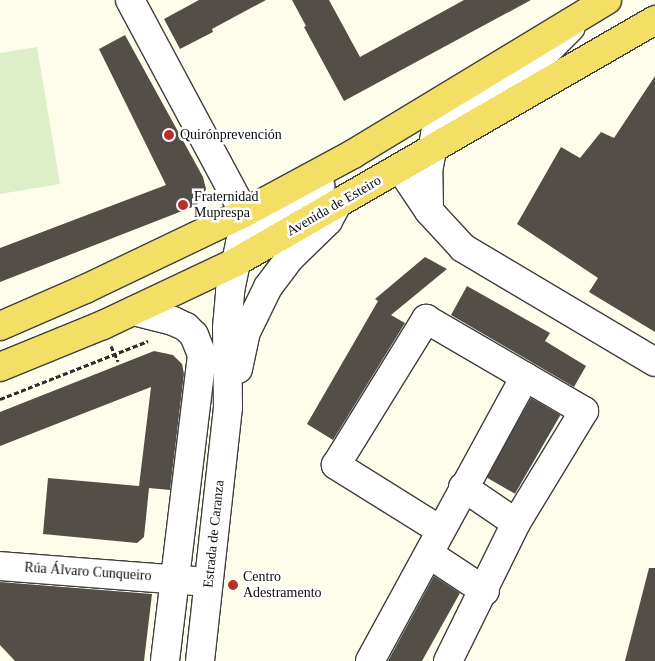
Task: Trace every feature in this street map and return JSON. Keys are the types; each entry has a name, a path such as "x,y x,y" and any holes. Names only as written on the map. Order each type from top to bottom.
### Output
{"main road":[{"path":"0,326 85,289 244,214 353,154 607,0"},
{"name":"Avenida de Esteiro","path":"0,367 133,311 236,262 336,206 432,148 655,20"}],"street":[{"path":"130,0 244,214"},
{"path":"429,211 428,172 434,134 442,120 456,109 541,57 567,33 577,18"},
{"path":"227,418 228,312 236,262 245,233 324,184 343,168 353,154"},
{"path":"400,168 429,211 463,248 655,362"},
{"path":"227,418 246,332 268,287 290,258 328,221 336,206"},
{"path":"133,311 173,321 186,327 200,346 202,355 165,661"},
{"path":"440,530 336,465 426,319 584,412 516,523 485,590 448,661"},
{"path":"370,661 429,554 463,487 525,377"},
{"path":"194,425 227,418"},
{"name":"Estrada de Caranza","path":"200,661 227,418"},
{"path":"463,487 516,523"},
{"path":"429,554 485,590"},
{"name":"Rúa Álvaro Cunqueiro","path":"0,566 209,582"}],"path":[{"path":"0,399 155,338"}],"green space":[{"path":"37,47 60,184 0,194 0,53"}],"building":[{"path":"199,0 266,0 212,29 213,32 180,49 164,19"},
{"path":"292,0 329,0 360,57 464,0 531,0 344,101 304,27 306,26"},
{"path":"125,35 203,177 206,189 201,201 195,206 0,282 0,248 166,185 99,49"},
{"path":"655,76 655,332 589,292 598,278 517,224 561,147 580,158 601,132 614,138"},
{"path":"425,257 447,269 391,315 405,323 333,440 307,424 378,301 375,299"},
{"path":"467,286 550,333 545,341 586,366 574,387 451,315"},
{"path":"154,351 173,355 182,364 184,374 170,490 149,488 144,537 137,543 43,534 48,478 139,486 151,387 0,446 0,412"},
{"path":"531,398 560,415 515,494 486,477"},
{"path":"649,568 655,568 655,661 625,661"},
{"path":"434,576 460,593 422,661 388,661"},
{"path":"0,582 152,594 144,661 15,661 0,645"}],"place":[{"name":"Quirónprevención","path":"169,135"},
{"name":"Fraternidad Muprespa","path":"183,205"},
{"name":"Centro Adestramento","path":"233,585"}]}
